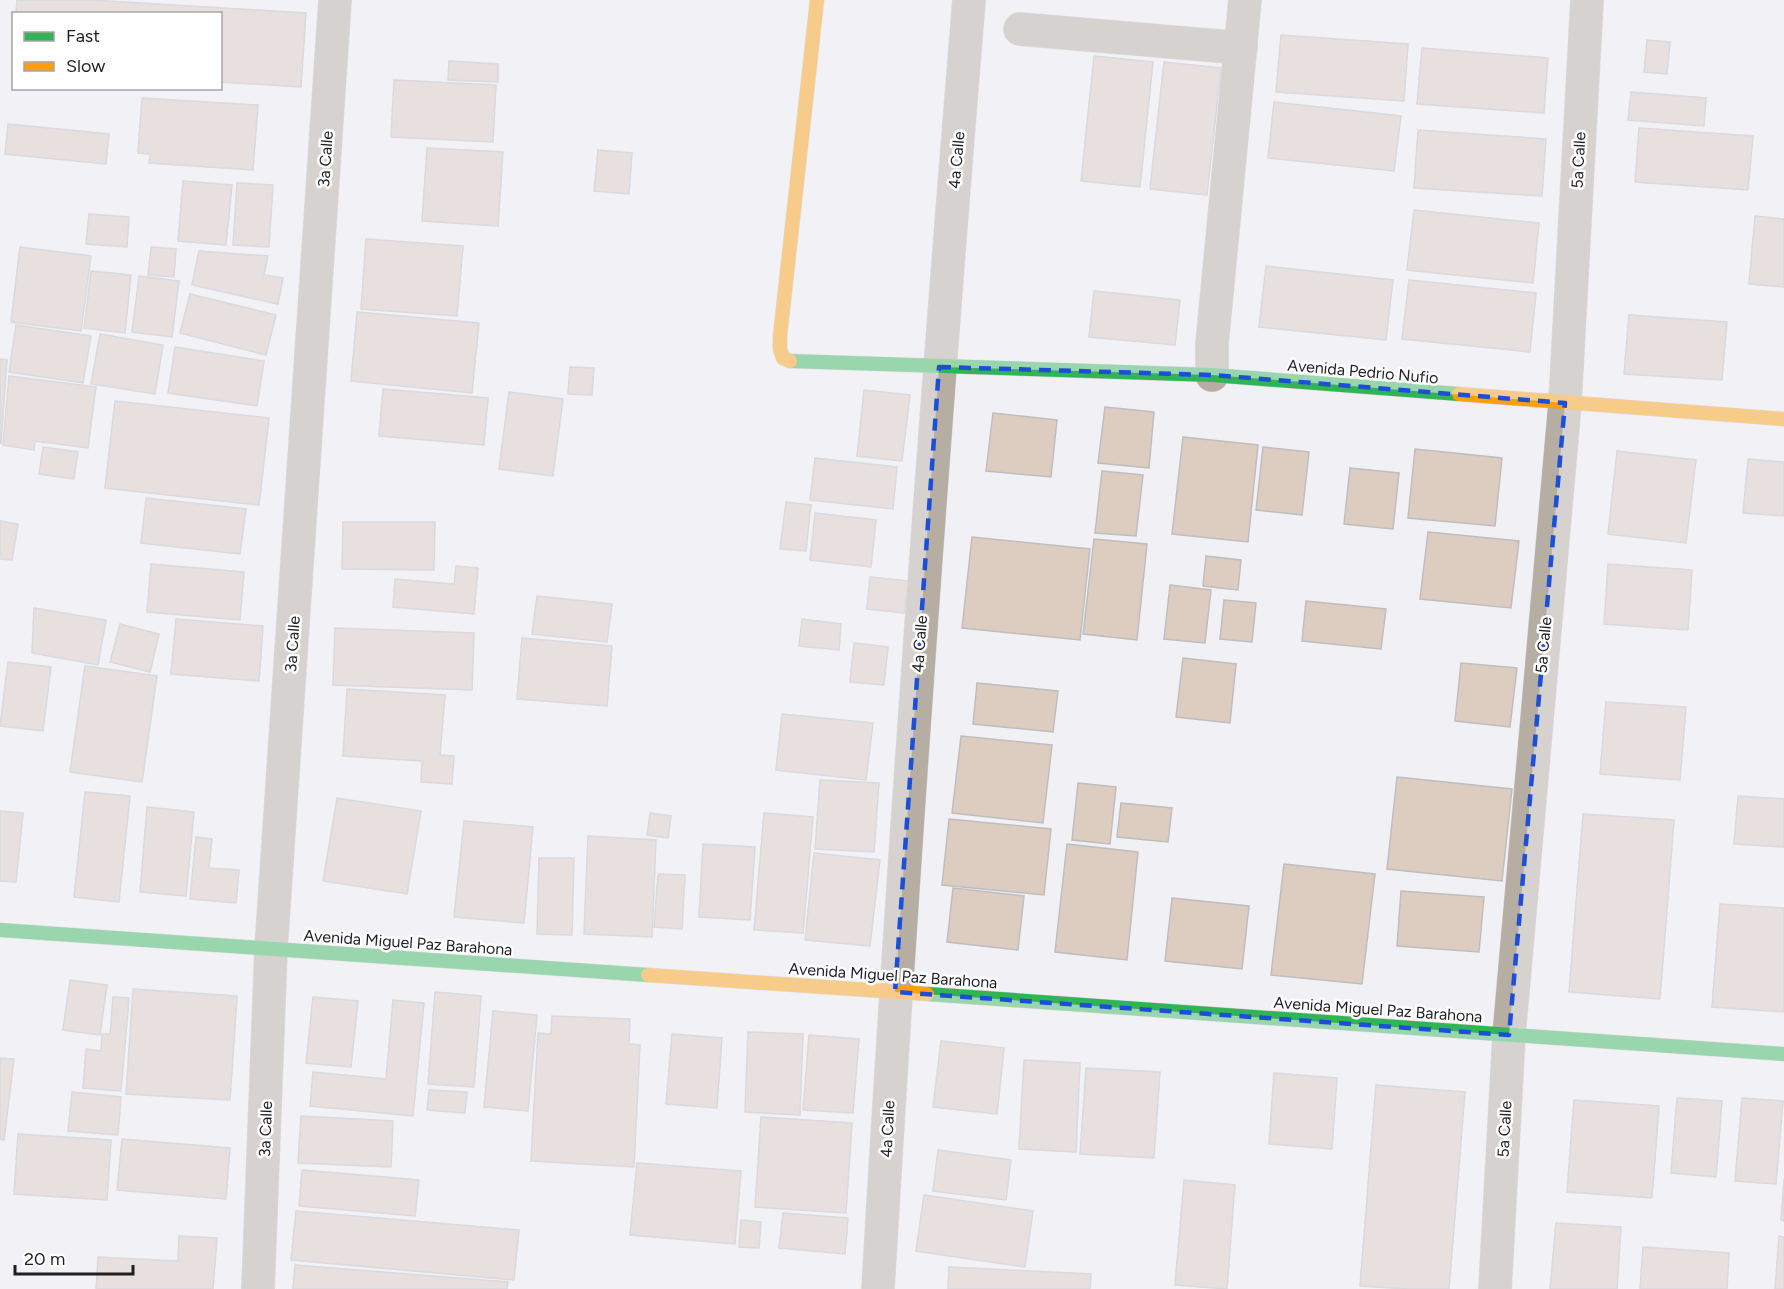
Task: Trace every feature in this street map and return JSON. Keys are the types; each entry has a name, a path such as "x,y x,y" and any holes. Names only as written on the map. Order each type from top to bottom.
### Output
{"street":[{"name":"3a Calle","path":"258,1289 271,949 335,0"},
{"name":"Avenida Pedrio Nufio","path":"817,0 780,336 783,358 792,362 1212,375 1784,419"},
{"name":"4a Calle","path":"878,1289 895,992 939,367 969,0"},
{"path":"1212,375 1212,344 1245,0"},
{"name":"5a Calle","path":"1495,1289 1509,1035 1565,403 1587,0"},
{"path":"1020,29 1241,48"},
{"name":"Avenida Miguel Paz Barahona","path":"0,930 1784,1054"}],"highlighted area":[{"path":"939,367 1212,375 1565,403 1509,1035 895,992"}],"building":[{"path":"17,0 91,0 306,13 301,87 222,82 222,12 16,12"},
{"path":"1281,35 1408,44 1404,101 1276,92"},
{"path":"1647,40 1670,42 1667,74 1644,72"},
{"path":"1422,48 1548,58 1544,113 1417,104"},
{"path":"1094,56 1153,62 1140,187 1081,181"},
{"path":"449,61 498,64 498,82 448,80"},
{"path":"1164,62 1221,68 1207,195 1150,189"},
{"path":"394,80 496,85 493,142 391,137"},
{"path":"1631,92 1706,98 1704,126 1628,120"},
{"path":"142,98 258,105 253,170 149,163 150,154 138,153"},
{"path":"1274,102 1401,116 1394,171 1268,158"},
{"path":"8,124 109,134 106,164 5,154"},
{"path":"1639,128 1753,136 1748,190 1635,182"},
{"path":"1418,130 1546,139 1542,196 1414,188"},
{"path":"427,148 503,152 498,226 422,221"},
{"path":"598,150 632,153 629,194 594,191"},
{"path":"183,181 232,185 226,245 178,241"},
{"path":"237,183 273,185 269,247 233,245"},
{"path":"1414,210 1539,223 1533,283 1407,270"},
{"path":"89,214 129,217 127,247 86,244"},
{"path":"1755,216 1784,219 1784,287 1749,284"},
{"path":"366,239 463,246 457,316 361,309"},
{"path":"20,247 91,256 81,331 11,322"},
{"path":"151,247 176,249 174,277 148,275"},
{"path":"199,251 268,256 264,275 283,278 278,304 192,285"},
{"path":"1266,266 1393,280 1386,340 1259,327"},
{"path":"91,271 131,275 125,333 84,328"},
{"path":"139,276 179,281 172,337 132,332"},
{"path":"1409,280 1536,293 1530,352 1402,339"},
{"path":"1094,291 1180,300 1175,345 1089,337"},
{"path":"190,294 276,315 266,355 180,333"},
{"path":"357,312 479,323 472,393 351,381"},
{"path":"1629,315 1727,322 1722,380 1624,374"},
{"path":"16,325 91,336 83,383 9,372"},
{"path":"100,334 163,345 155,394 91,384"},
{"path":"175,347 264,361 257,406 168,393"},
{"path":"0,359 7,360 1,443 0,443"},
{"path":"570,367 594,368 592,395 568,394"},
{"path":"9,376 96,387 88,448 35,441 34,450 3,445"},
{"path":"383,389 488,398 484,445 379,436"},
{"path":"864,390 910,395 902,461 857,456"},
{"path":"509,392 563,399 553,476 499,469"},
{"path":"115,401 269,418 259,505 105,488"},
{"path":"1105,407 1154,412 1149,468 1098,463"},
{"path":"993,413 1057,420 1051,477 986,471"},
{"path":"1183,437 1258,445 1248,542 1172,534"},
{"path":"43,447 78,452 74,479 39,474"},
{"path":"1263,447 1309,452 1302,515 1256,510"},
{"path":"1415,449 1502,458 1495,526 1408,518"},
{"path":"1617,451 1696,460 1686,543 1608,534"},
{"path":"815,458 897,467 893,509 810,500"},
{"path":"1748,459 1784,462 1784,516 1743,513"},
{"path":"1350,468 1399,473 1393,529 1344,524"},
{"path":"1102,471 1143,475 1136,536 1095,533"},
{"path":"146,498 246,509 240,554 141,543"},
{"path":"786,502 811,505 806,551 780,549"},
{"path":"815,513 876,520 871,567 810,560"},
{"path":"0,521 18,524 12,560 0,559"},
{"path":"343,522 435,522 434,570 342,569"},
{"path":"1428,532 1519,541 1511,608 1420,599"},
{"path":"972,537 1090,549 1080,640 962,628"},
{"path":"1094,539 1147,544 1137,640 1083,634"},
{"path":"1206,556 1241,560 1238,590 1203,586"},
{"path":"151,564 244,572 240,620 147,612"},
{"path":"1608,564 1692,570 1688,630 1604,624"},
{"path":"456,566 478,568 474,614 393,607 395,579 454,584"},
{"path":"870,577 908,581 904,613 867,609"},
{"path":"1170,585 1211,590 1205,643 1164,639"},
{"path":"537,596 612,604 607,642 532,634"},
{"path":"1224,600 1256,603 1252,642 1220,639"},
{"path":"1306,601 1386,609 1381,649 1302,641"},
{"path":"34,608 106,620 98,665 32,653"},
{"path":"176,619 263,626 259,681 171,674"},
{"path":"802,619 841,624 839,650 799,646"},
{"path":"120,624 159,634 150,672 110,662"},
{"path":"335,628 474,633 472,690 333,685"},
{"path":"522,638 612,646 607,706 517,699"},
{"path":"854,643 888,647 884,685 850,682"},
{"path":"1183,658 1236,664 1230,723 1176,717"},
{"path":"8,662 51,667 43,731 0,726"},
{"path":"1461,663 1517,668 1510,727 1455,721"},
{"path":"85,666 157,676 142,782 70,772"},
{"path":"977,683 1058,691 1053,732 973,724"},
{"path":"347,689 445,695 440,755 454,756 452,784 421,782 422,761 343,756"},
{"path":"1606,702 1686,707 1680,780 1600,774"},
{"path":"782,714 873,723 866,780 776,770"},
{"path":"961,736 1052,745 1043,823 952,813"},
{"path":"1397,777 1512,789 1502,881 1387,869"},
{"path":"820,780 879,783 874,852 815,849"},
{"path":"1078,783 1116,787 1110,844 1072,840"},
{"path":"85,792 130,796 119,902 74,897"},
{"path":"1738,796 1784,799 1784,847 1734,844"},
{"path":"337,798 421,811 407,894 323,881"},
{"path":"1121,803 1172,808 1168,842 1117,837"},
{"path":"147,807 194,812 186,896 140,892"},
{"path":"0,811 23,813 16,882 0,881"},
{"path":"650,813 671,816 668,838 647,835"},
{"path":"764,813 813,817 803,933 754,930"},
{"path":"1583,814 1674,820 1660,999 1569,992"},
{"path":"949,819 1051,829 1044,895 942,885"},
{"path":"464,821 533,827 524,923 454,917"},
{"path":"588,836 656,840 652,937 584,934"},
{"path":"196,837 212,839 209,868 239,870 236,903 190,899"},
{"path":"703,844 755,847 750,920 699,917"},
{"path":"1067,844 1138,852 1127,960 1055,952"},
{"path":"814,853 880,860 870,946 805,940"},
{"path":"539,858 574,858 572,935 537,934"},
{"path":"1284,864 1375,874 1362,984 1271,975"},
{"path":"658,874 685,875 682,929 654,927"},
{"path":"953,888 1024,896 1018,950 947,942"},
{"path":"1401,891 1484,897 1479,952 1397,946"},
{"path":"1172,898 1249,906 1242,969 1165,961"},
{"path":"1720,904 1784,908 1784,1012 1712,1007"},
{"path":"70,980 107,985 100,1035 63,1030"},
{"path":"133,989 237,996 230,1100 126,1094"},
{"path":"435,992 481,996 474,1087 428,1084"},
{"path":"113,997 129,998 121,1091 83,1088 86,1049 101,1051 102,1034 110,1034"},
{"path":"313,997 358,1001 351,1067 306,1063"},
{"path":"393,1000 424,1003 413,1116 310,1106 313,1072 386,1079"},
{"path":"493,1011 537,1015 528,1111 484,1107"},
{"path":"552,1016 630,1019 629,1044 640,1045 634,1167 531,1161 538,1033 551,1034"},
{"path":"748,1032 803,1034 800,1115 745,1112"},
{"path":"672,1034 722,1038 717,1108 666,1104"},
{"path":"809,1035 859,1039 853,1113 803,1110"},
{"path":"941,1041 1004,1048 997,1114 933,1107"},
{"path":"0,1058 14,1059 4,1140 0,1139"},
{"path":"1024,1060 1080,1063 1076,1152 1019,1149"},
{"path":"1086,1068 1160,1072 1154,1158 1080,1154"},
{"path":"1274,1073 1337,1078 1332,1149 1269,1144"},
{"path":"1376,1085 1465,1092 1449,1289 1360,1286"},
{"path":"429,1090 467,1092 465,1113 427,1110"},
{"path":"72,1092 121,1097 118,1135 68,1131"},
{"path":"1677,1098 1722,1101 1716,1177 1671,1173"},
{"path":"1742,1098 1783,1101 1776,1184 1735,1181"},
{"path":"1574,1100 1659,1106 1652,1198 1567,1192"},
{"path":"301,1116 393,1121 391,1167 298,1163"},
{"path":"761,1117 852,1123 846,1213 755,1207"},
{"path":"18,1134 111,1140 107,1200 14,1194"},
{"path":"122,1139 230,1148 226,1199 117,1190"},
{"path":"938,1150 1011,1160 1006,1200 933,1191"},
{"path":"637,1163 741,1171 735,1244 630,1235"},
{"path":"302,1170 419,1180 415,1216 299,1206"},
{"path":"1784,1179 1784,1221 1781,1220"},
{"path":"1184,1180 1235,1185 1227,1289 1175,1285"},
{"path":"924,1195 1033,1211 1025,1267 916,1251"},
{"path":"296,1211 519,1230 514,1280 291,1260"},
{"path":"783,1213 848,1218 845,1254 779,1248"},
{"path":"741,1220 761,1222 759,1248 739,1247"},
{"path":"1556,1223 1621,1227 1617,1289 1550,1289"},
{"path":"179,1236 217,1238 213,1289 96,1289 98,1257 178,1261"},
{"path":"1779,1236 1784,1237 1784,1289 1775,1289"},
{"path":"1643,1247 1729,1253 1727,1289 1640,1289"},
{"path":"295,1265 508,1282 507,1289 293,1289"},
{"path":"949,1267 1091,1274 1090,1289 948,1289"}],"traffic: fast":[{"path":"790,361 1212,375 1459,394"},
{"path":"0,930 648,975"},
{"path":"927,994 1784,1054"}],"traffic: slow":[{"path":"790,361 783,358 780,336 817,0"},
{"path":"1459,394 1784,419"},
{"path":"648,975 927,994"}]}
